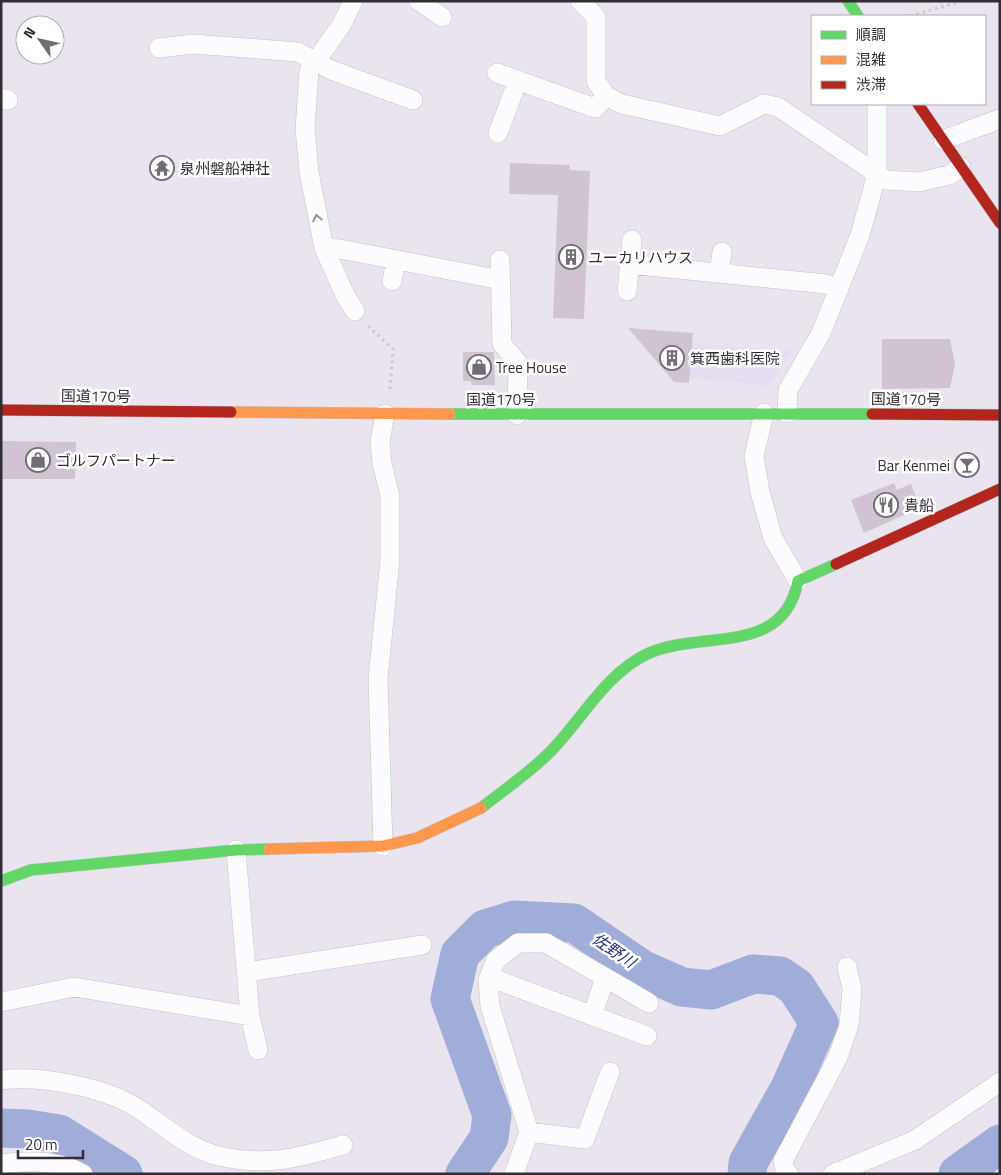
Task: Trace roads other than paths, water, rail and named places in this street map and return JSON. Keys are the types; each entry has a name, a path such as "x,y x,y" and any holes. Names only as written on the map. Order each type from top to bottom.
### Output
{"main road":[{"path":"848,1 857,15"},
{"path":"919,105 1000,223"},
{"name":"国道170号","path":"1,410 385,414 787,413 1000,415"},
{"path":"1,882 31,870 236,850 383,846 417,838 481,808 549,753 617,673 648,654 680,644 757,634 778,621 795,597 798,580 1000,488"}],"street":[{"path":"353,1 342,24 309,71 306,86 305,129 309,172 324,248 355,311"},
{"path":"419,1 442,16"},
{"path":"580,1 596,17 596,81 606,96 622,104 720,126 764,104 778,107 886,180 919,182 949,175 961,167"},
{"path":"160,48 194,44 298,52 331,70 413,100"},
{"path":"497,73 595,108 606,96"},
{"path":"498,133 518,80"},
{"path":"787,413 788,390 821,333 860,235 877,174 876,105"},
{"path":"943,140 1000,119"},
{"path":"627,291 632,240"},
{"path":"324,248 340,249 501,280"},
{"path":"719,273 722,252"},
{"path":"392,281 396,260"},
{"path":"500,260 502,344 518,363 517,414"},
{"path":"629,264 826,284 839,289"},
{"path":"764,413 754,456 760,492 773,538 798,580"},
{"path":"383,846 378,679 390,560 390,496 382,463 380,442 385,414"},
{"path":"236,850 250,1016 258,1050"},
{"path":"514,1174 529,1132 490,1006 489,977 496,960 518,943 546,944 649,1003"},
{"path":"246,972 422,945"},
{"path":"789,1174 785,1170 783,1161 838,1057 849,1025 852,989 847,967"},
{"path":"489,977 647,1036"},
{"path":"592,1016 605,978"},
{"path":"1,1002 74,987 250,1016"},
{"path":"529,1132 585,1139 610,1072"},
{"path":"1,1080 44,1079 106,1095 135,1107 194,1147 218,1156 268,1162 281,1161 343,1145"},
{"path":"833,1174 915,1140 1000,1082"},
{"path":"1,1164 26,1160 69,1166 83,1174"}],"waterway":[{"name":"佐野川","path":"465,1174 489,1138 492,1115 450,999 460,954 485,929 514,920 574,923 643,970 682,987 711,990 753,974 780,976 796,987 819,1023 790,1088 748,1163 747,1174"},
{"name":"佐野川","path":"1,1128 28,1129 59,1134 123,1174"},
{"name":"佐野川","path":"958,1174 1000,1144"}],"place":[{"name":"泉州磐船神社","path":"162,168"},
{"name":"ユーカリハウス","path":"571,257"},
{"name":"箕西歯科医院","path":"672,358"},
{"name":"Tree House","path":"479,367"},
{"name":"ゴルフパートナー","path":"38,460"},
{"name":"Bar Kenmei","path":"967,465"},
{"name":"貴船","path":"886,505"}]}
